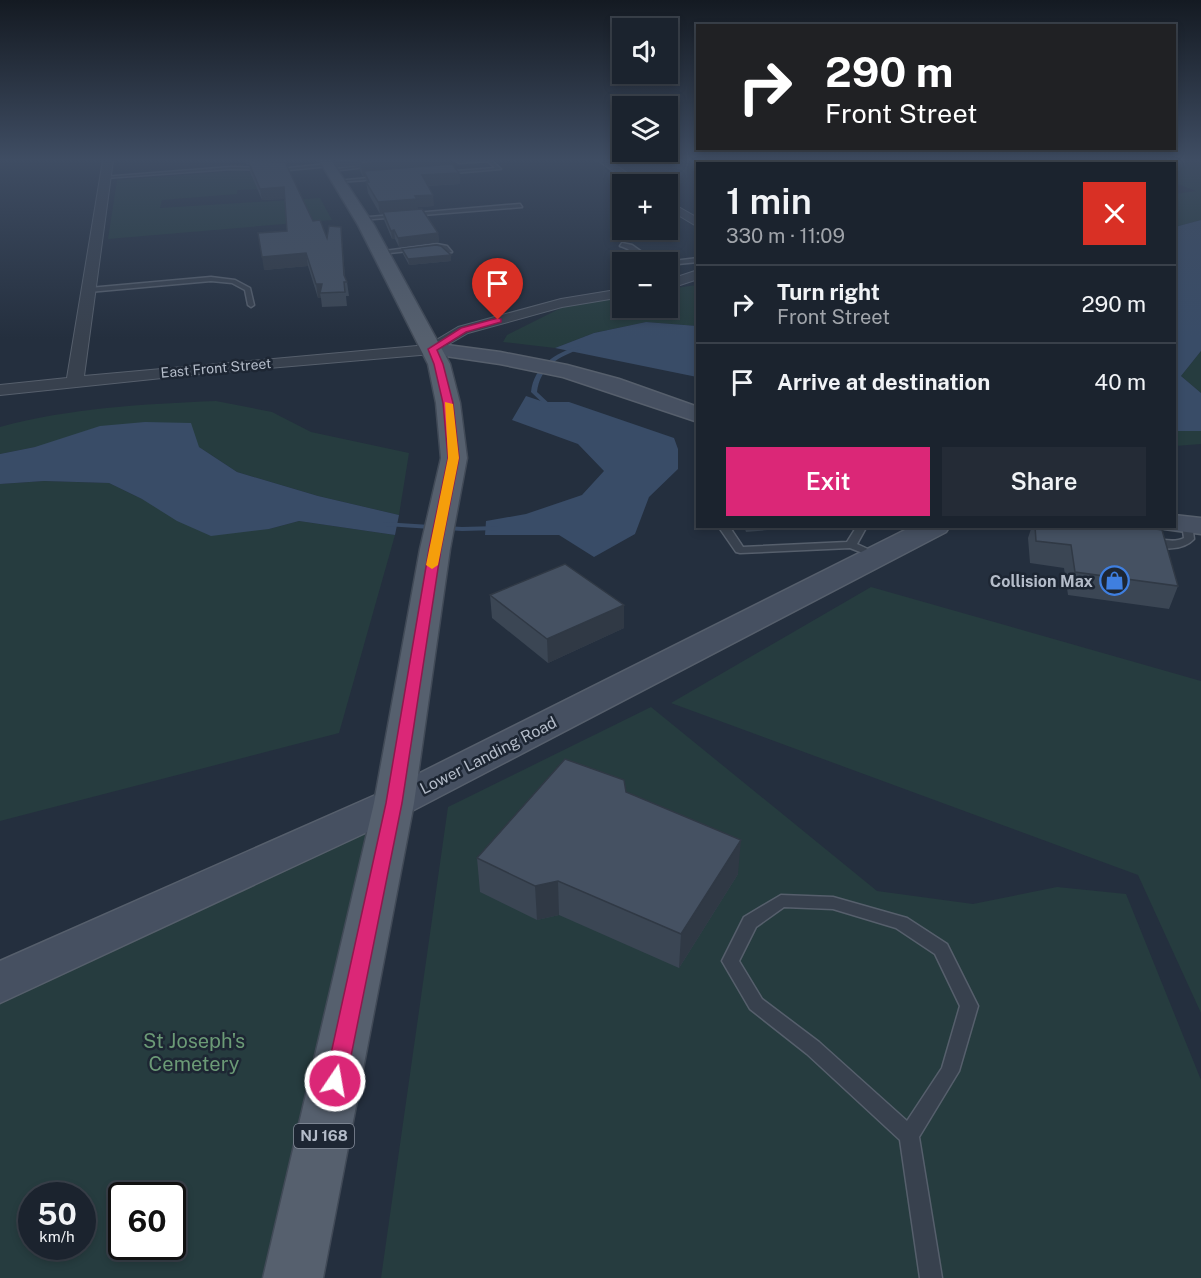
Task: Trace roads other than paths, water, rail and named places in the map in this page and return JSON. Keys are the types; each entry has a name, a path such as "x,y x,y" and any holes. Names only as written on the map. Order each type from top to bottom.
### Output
{"main road":[{"name":"NJ 168","path":"293,1278 394,803 435,549 453,458 448,403 438,364 363,220"},
{"path":"432,349 469,353 565,372 610,384 696,414"},
{"name":"Lower Landing Road","path":"0,983 394,803 864,550 922,529"}],"street":[{"path":"75,382 99,220"},
{"path":"678,281 696,275"},
{"path":"432,349 464,330 561,303 612,295"},
{"name":"East Front Street","path":"0,390 432,349"}],"lane":[{"path":"622,245 630,246 639,252"},
{"path":"380,252 437,246 445,247 449,252"},
{"path":"678,262 696,260"},
{"path":"89,290 210,279 233,281 248,288 250,305"},
{"path":"1140,541 1173,545 1185,543 1189,539 1188,525"},
{"path":"724,528 740,550 864,550 862,528"},
{"path":"909,1135 950,1071 969,1006 941,949 901,923 833,903 781,901 750,922 730,961 756,1004 813,1048 909,1135 931,1278"}],"water":[{"path":"1201,220 1201,351 1181,376 1201,393 1201,431 1176,431 1176,227"},
{"path":"646,322 696,326 696,377 555,348 594,333"},
{"path":"526,396 544,402 569,402 674,438 678,449 678,469 649,497 635,534 594,557 559,535 485,535 486,521 526,514 582,495 604,471 578,444 512,420"},
{"path":"145,422 191,423 199,447 237,472 318,496 399,515 395,535 299,521 269,529 211,536 177,521 142,499 109,483 44,481 0,484 0,454 35,447 100,426"}],"waterway":[{"path":"550,407 534,392 538,376 556,358 579,348"},
{"path":"386,524 462,529 498,528"}],"place":[{"name":"Collision Max","path":"1114,581"}],"park label":[{"name":"St Joseph's Cemetery","path":"194,1052"}]}
